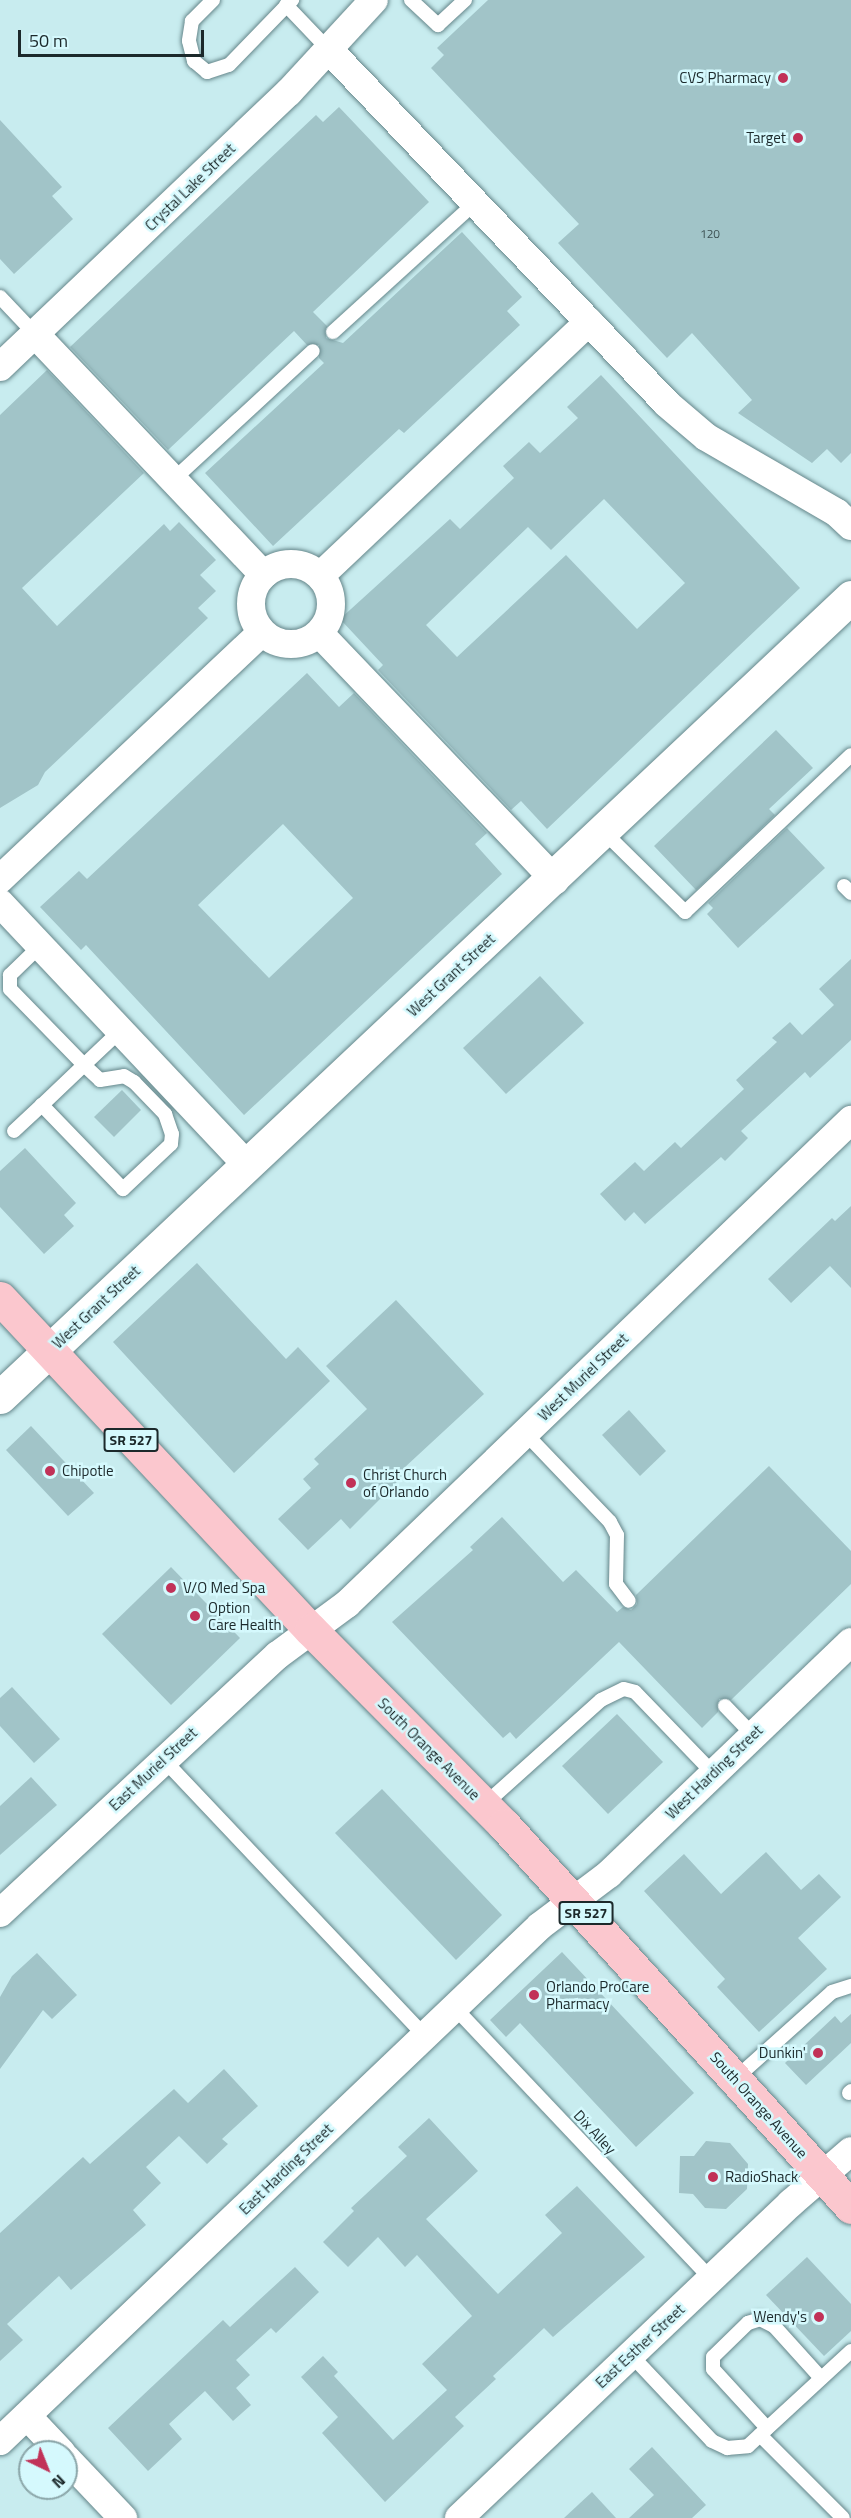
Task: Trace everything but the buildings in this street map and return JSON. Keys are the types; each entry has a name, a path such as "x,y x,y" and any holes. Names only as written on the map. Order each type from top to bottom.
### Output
{"main road":[{"name":"South Orange Avenue","path":"0,1298 311,1630 484,1805 574,1900 851,2207"}],"street":[{"name":"Crystal Lake Street","path":"0,367 329,50 374,0"},
{"path":"329,50 666,403 706,436 837,513 851,526"},
{"path":"320,576 589,322"},
{"path":"35,334 264,575"},
{"path":"292,564 308,567 320,576 329,589 332,605 328,620 319,633 290,644 275,641 262,632 251,603 264,575 277,566 292,564"},
{"name":"West Grant Street","path":"0,1397 247,1164 555,880 851,597"},
{"path":"0,879 262,632"},
{"path":"319,633 555,880"},
{"path":"0,903 247,1164"},
{"name":"West Muriel Street","path":"311,1630 346,1604 851,1120"},
{"name":"East Muriel Street","path":"0,1913 163,1759 311,1630"},
{"name":"West Harding Street","path":"574,1900 609,1874 851,1642"},
{"name":"East Harding Street","path":"0,2441 540,1926 574,1900"},
{"name":"East Esther Street","path":"459,2518 711,2279 851,2151"},
{"path":"27,2416 50,2440"},
{"path":"78,2471 123,2518"}],"lane":[{"path":"213,0 192,21 189,41 194,61 207,72 229,65 289,3 329,50"},
{"path":"411,0 438,25 465,0"},
{"path":"333,332 475,203"},
{"path":"0,297 35,334"},
{"path":"173,480 313,351"},
{"path":"604,832 685,912 851,755"},
{"path":"40,946 10,975 10,989 100,1080 124,1076 134,1082 165,1114 172,1134 171,1144 123,1189 42,1105"},
{"path":"14,1131 120,1031"},
{"path":"525,1433 610,1522 617,1535 616,1584 629,1601"},
{"path":"484,1805 601,1700 624,1689 635,1692 713,1773"},
{"path":"725,1706 753,1735"},
{"path":"163,1759 425,2036"},
{"path":"735,2079 832,1992 851,1986"},
{"name":"Dix Alley","path":"455,2008 711,2279"},
{"path":"821,2378 774,2326 760,2319 748,2323 713,2356 712,2369 763,2431 843,2518"},
{"path":"631,2355 712,2441 727,2448 748,2446 851,2350"}],"place":[{"name":"CVS Pharmacy","path":"783,78"},
{"name":"Target","path":"798,138"},
{"name":"Chipotle","path":"50,1471"},
{"name":"Christ Church of Orlando","path":"351,1483"},
{"name":"V/O Med Spa","path":"171,1588"},
{"name":"Option Care Health","path":"195,1616"},
{"name":"Orlando ProCare Pharmacy","path":"534,1995"},
{"name":"Dunkin'","path":"818,2053"},
{"name":"RadioShack","path":"713,2177"},
{"name":"Wendy's","path":"819,2317"}]}
